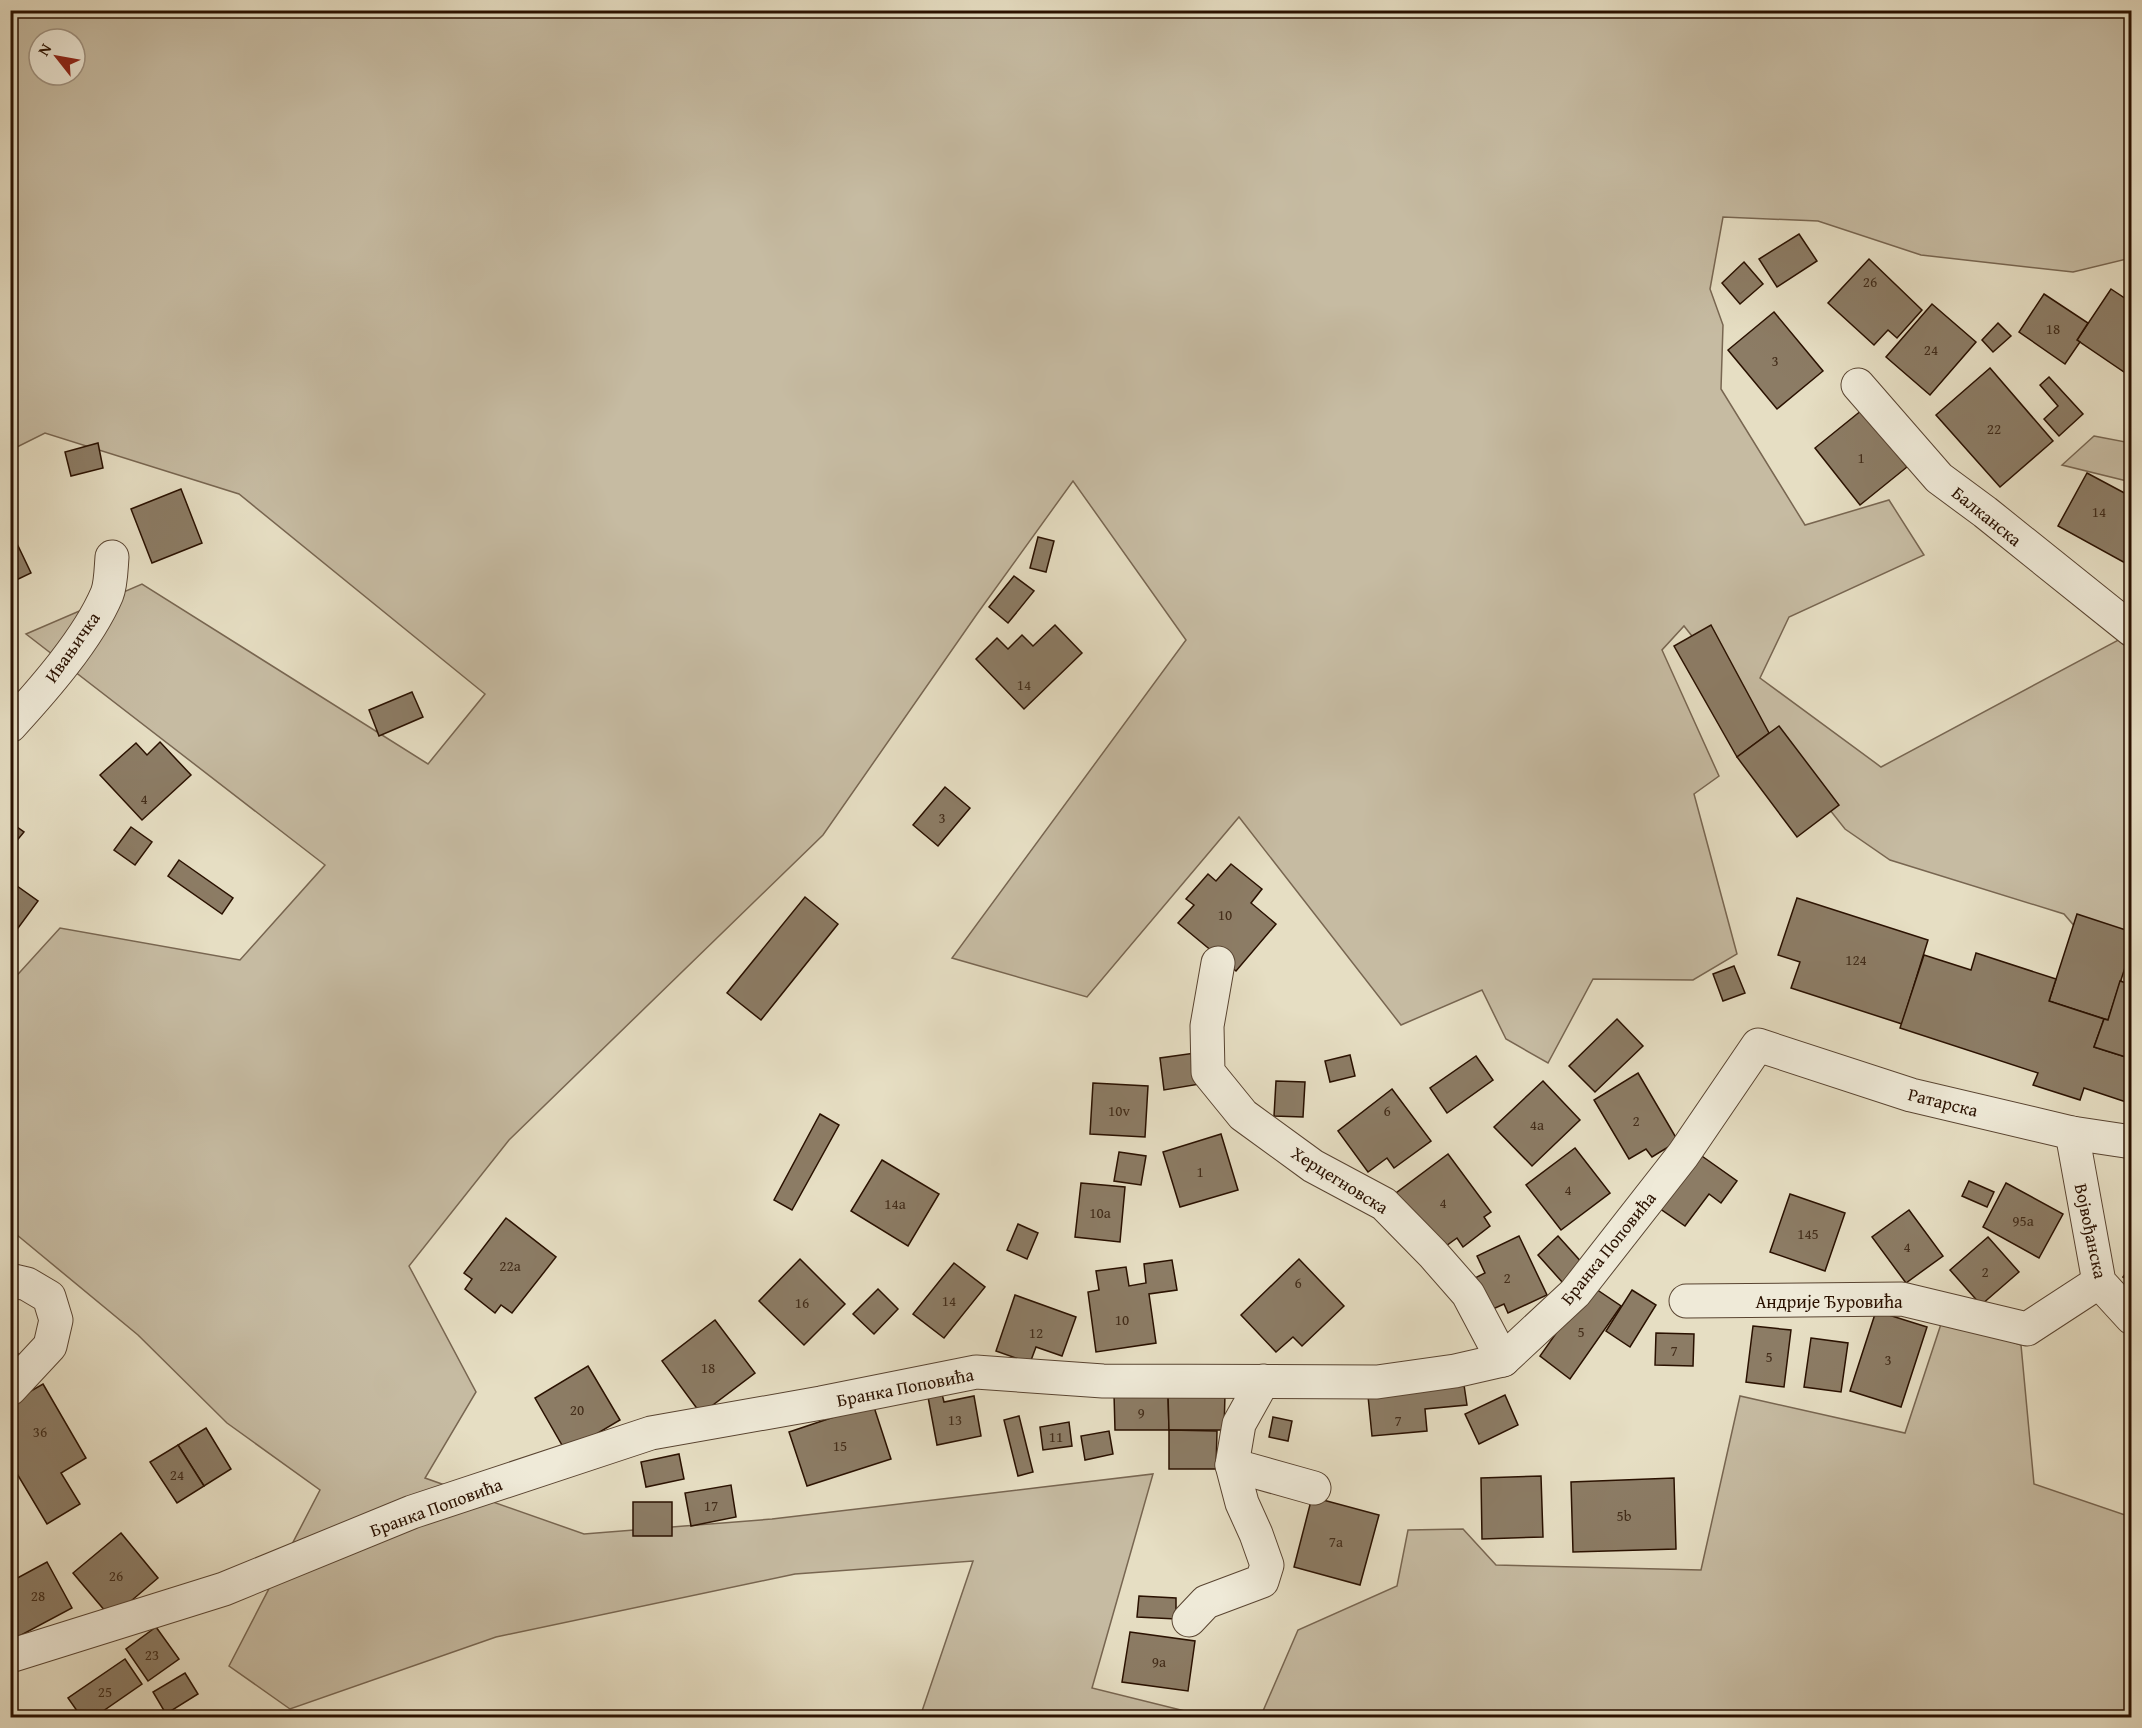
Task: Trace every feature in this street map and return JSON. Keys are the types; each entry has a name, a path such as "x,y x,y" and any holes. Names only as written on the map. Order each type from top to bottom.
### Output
{"street":[{"name":"Балканска","path":"1858,385 1939,478 2132,630"},
{"name":"Ивањичка","path":"10,726 39,695 89,627 108,592 112,557"},
{"name":"Херцегновска","path":"1218,963 1207,1026 1208,1072 1243,1115 1313,1166 1384,1204 1468,1294 1503,1360"},
{"name":"Бранка Поповића","path":"10,1656 224,1589 412,1512 651,1433 821,1403 976,1371 1103,1381 1377,1382 1455,1371 1503,1360 1575,1293 1683,1155 1758,1045"},
{"name":"Ратарска","path":"1758,1045 1911,1095 2072,1133 2132,1142"},
{"name":"Војвођанска","path":"2072,1133 2099,1282 2132,1318"},
{"path":"10,1280 27,1284 49,1297 56,1320 50,1346 10,1389"},
{"name":"Андрије Ђуровића","path":"1686,1301 1902,1299 2027,1329 2099,1282"},
{"path":"1190,1620 1206,1602 1262,1581 1267,1565 1242,1503 1232,1465 1239,1424 1263,1381"},
{"path":"1232,1465 1314,1488"}],"shaded area":[{"path":"11,11 2131,11 2131,258 2073,272 1921,255 1818,221 1723,217 1710,289 1723,325 1721,389 1805,525 1889,500 1924,555 1789,617 1760,678 1881,767 2122,638 2131,644 2131,992 2064,914 1890,860 1845,829 1684,626 1662,650 1719,776 1694,794 1737,954 1693,980 1593,979 1548,1063 1506,1039 1482,990 1401,1025 1239,817 1087,997 952,958 1186,640 1073,481 823,835 509,1140 409,1266 476,1392 425,1478 584,1534 772,1519 1153,1474 1092,1688 1209,1717 920,1717 973,1561 795,1574 496,1637 290,1709 229,1666 320,1490 227,1423 138,1335 11,1230 10,983 60,928 240,960 325,865 26,634 142,584 428,764 485,694 239,494 45,433 11,450"},
{"path":"2094,436 2131,443 2131,482 2062,465"},
{"path":"1943,1318 2021,1345 2034,1484 2131,1517 2131,1717 1260,1718 1298,1630 1397,1586 1408,1530 1463,1529 1496,1565 1701,1570 1740,1396 1905,1433"}],"building":[{"path":"1799,234 1817,261 1777,287 1759,259"},
{"path":"1869,259 1922,310 1897,338 1888,330 1874,345 1828,303"},
{"path":"1744,262 1763,284 1740,304 1722,283"},
{"path":"2111,289 2132,303 2132,360 2124,372 2077,340"},
{"path":"2044,294 2088,323 2077,340 2080,342 2065,364 2019,332"},
{"path":"1932,304 1976,342 1930,395 1886,357"},
{"path":"1774,312 1823,371 1777,409 1728,350"},
{"path":"1998,323 2011,336 1993,352 1982,340"},
{"path":"1990,368 2053,441 2000,487 1936,415"},
{"path":"2049,377 2083,414 2059,436 2044,419 2058,406 2040,385"},
{"path":"1862,410 1907,467 1860,505 1815,448"},
{"path":"98,443 103,468 71,476 65,452"},
{"path":"2087,473 2132,497 2132,556 2127,564 2058,526"},
{"path":"181,489 202,543 152,563 131,509"},
{"path":"10,529 31,573 10,583"},
{"path":"1038,537 1054,541 1046,572 1030,568"},
{"path":"1014,576 1034,591 1008,623 989,607"},
{"path":"1055,625 1082,653 1024,709 976,659 997,638 1008,649 1022,635 1033,646"},
{"path":"1711,625 1769,733 1737,757 1674,646"},
{"path":"412,692 423,717 379,736 369,710"},
{"path":"1779,726 1839,805 1797,837 1737,757"},
{"path":"160,742 191,775 142,820 100,775 136,743 147,755"},
{"path":"945,787 970,808 938,846 913,825"},
{"path":"10,822 24,832 10,849"},
{"path":"131,827 152,842 135,865 114,850"},
{"path":"179,860 233,898 222,914 168,876"},
{"path":"1231,864 1262,889 1251,903 1276,924 1236,971 1178,923 1194,905 1186,899 1208,874 1216,881"},
{"path":"10,881 38,901 10,939"},
{"path":"805,897 838,924 761,1020 727,993"},
{"path":"1797,898 1928,940 1902,1024 1791,988 1800,962 1778,955"},
{"path":"2077,914 2132,932 2132,946 2108,1020 2049,1001"},
{"path":"1976,953 2056,979 2049,1001 2104,1019 2094,1047 2132,1059 2132,1104 2084,1088 2080,1100 2033,1085 2038,1073 1900,1028 1924,955 1971,970"},
{"path":"1734,966 1745,993 1723,1001 1713,974"},
{"path":"2120,981 2132,985 2132,1059 2094,1047 2104,1019 2108,1020"},
{"path":"1617,1019 1643,1046 1595,1092 1569,1066"},
{"path":"1195,1053 1200,1084 1164,1090 1160,1058"},
{"path":"1350,1055 1355,1076 1330,1082 1325,1061"},
{"path":"1476,1056 1493,1080 1447,1113 1430,1088"},
{"path":"1638,1073 1678,1141 1652,1157 1646,1149 1629,1159 1594,1100"},
{"path":"1276,1081 1305,1082 1303,1117 1274,1116"},
{"path":"1543,1081 1580,1120 1532,1166 1494,1127"},
{"path":"1093,1083 1148,1086 1145,1137 1090,1134"},
{"path":"1392,1089 1431,1141 1394,1168 1387,1158 1368,1172 1338,1131"},
{"path":"820,1114 839,1125 792,1210 774,1200"},
{"path":"1221,1134 1238,1190 1180,1207 1163,1152"},
{"path":"1575,1148 1610,1193 1561,1230 1526,1185"},
{"path":"1119,1152 1146,1156 1141,1185 1114,1181"},
{"path":"1448,1154 1491,1212 1484,1217 1490,1226 1463,1247 1457,1238 1439,1251 1396,1193"},
{"path":"1699,1154 1737,1181 1721,1203 1709,1194 1685,1226 1659,1208"},
{"path":"882,1160 939,1194 908,1246 851,1211"},
{"path":"1969,1181 1994,1192 1987,1207 1962,1196"},
{"path":"1081,1183 1125,1187 1120,1242 1075,1237"},
{"path":"2006,1183 2063,1214 2039,1258 1983,1227"},
{"path":"1790,1194 1845,1213 1825,1271 1770,1252"},
{"path":"1909,1210 1943,1256 1906,1283 1872,1237"},
{"path":"506,1218 556,1257 512,1313 501,1305 495,1313 465,1289 472,1279 464,1273"},
{"path":"1018,1224 1038,1233 1027,1259 1007,1250"},
{"path":"1519,1236 1547,1295 1508,1313 1504,1304 1484,1313 1469,1281 1485,1273 1477,1256"},
{"path":"1558,1236 1584,1265 1563,1283 1538,1255"},
{"path":"1988,1237 2019,1272 1981,1305 1950,1270"},
{"path":"800,1259 845,1304 804,1345 759,1301"},
{"path":"1299,1259 1344,1306 1302,1346 1293,1337 1276,1352 1241,1315"},
{"path":"1172,1260 1177,1290 1149,1294 1156,1343 1096,1352 1088,1292 1099,1290 1096,1271 1126,1267 1129,1286 1146,1283 1144,1264"},
{"path":"954,1263 985,1287 944,1338 913,1314"},
{"path":"2132,1264 2132,1283 2123,1277"},
{"path":"1590,1285 1621,1306 1570,1379 1540,1356"},
{"path":"878,1289 898,1309 874,1334 853,1314"},
{"path":"1632,1290 1656,1305 1630,1347 1606,1331"},
{"path":"1015,1295 1076,1317 1062,1356 1036,1347 1030,1363 996,1351"},
{"path":"1876,1311 1927,1327 1901,1407 1850,1391"},
{"path":"715,1320 755,1373 701,1414 662,1361"},
{"path":"1753,1326 1791,1330 1784,1387 1746,1382"},
{"path":"1656,1333 1694,1334 1693,1366 1655,1365"},
{"path":"1811,1338 1848,1343 1841,1392 1804,1387"},
{"path":"10,1343 19,1355 10,1361"},
{"path":"588,1366 620,1420 566,1452 535,1398"},
{"path":"43,1384 86,1458 61,1473 80,1504 47,1524 10,1462 10,1403"},
{"path":"1464,1385 1467,1405 1425,1409 1427,1431 1372,1436 1368,1396"},
{"path":"942,1394 944,1402 974,1396 981,1436 937,1445 928,1397"},
{"path":"1114,1394 1168,1394 1169,1430 1115,1430"},
{"path":"1168,1394 1225,1394 1224,1430 1169,1430"},
{"path":"1505,1395 1518,1425 1479,1444 1465,1414"},
{"path":"873,1404 891,1459 807,1486 789,1432"},
{"path":"1019,1416 1033,1472 1018,1476 1004,1420"},
{"path":"1273,1417 1292,1421 1288,1441 1269,1437"},
{"path":"1069,1422 1072,1446 1043,1450 1040,1427"},
{"path":"206,1428 231,1469 204,1486 178,1445"},
{"path":"1169,1430 1217,1431 1216,1469 1169,1469"},
{"path":"1109,1431 1113,1454 1085,1460 1081,1436"},
{"path":"178,1445 204,1486 177,1503 150,1462"},
{"path":"679,1454 684,1479 646,1487 641,1462"},
{"path":"1541,1476 1543,1537 1482,1539 1481,1478"},
{"path":"1674,1478 1676,1549 1573,1552 1571,1482"},
{"path":"731,1485 736,1517 691,1526 685,1493"},
{"path":"1312,1497 1379,1515 1360,1585 1294,1567"},
{"path":"633,1502 672,1502 672,1536 633,1536"},
{"path":"121,1533 158,1578 111,1618 73,1573"},
{"path":"47,1562 72,1608 10,1641 10,1582"},
{"path":"1139,1596 1176,1598 1176,1619 1137,1617"},
{"path":"156,1627 179,1659 148,1681 126,1649"},
{"path":"1130,1632 1195,1641 1188,1691 1122,1682"},
{"path":"125,1659 142,1684 93,1718 82,1718 68,1698"},
{"path":"185,1673 198,1694 166,1714 153,1692"}]}
